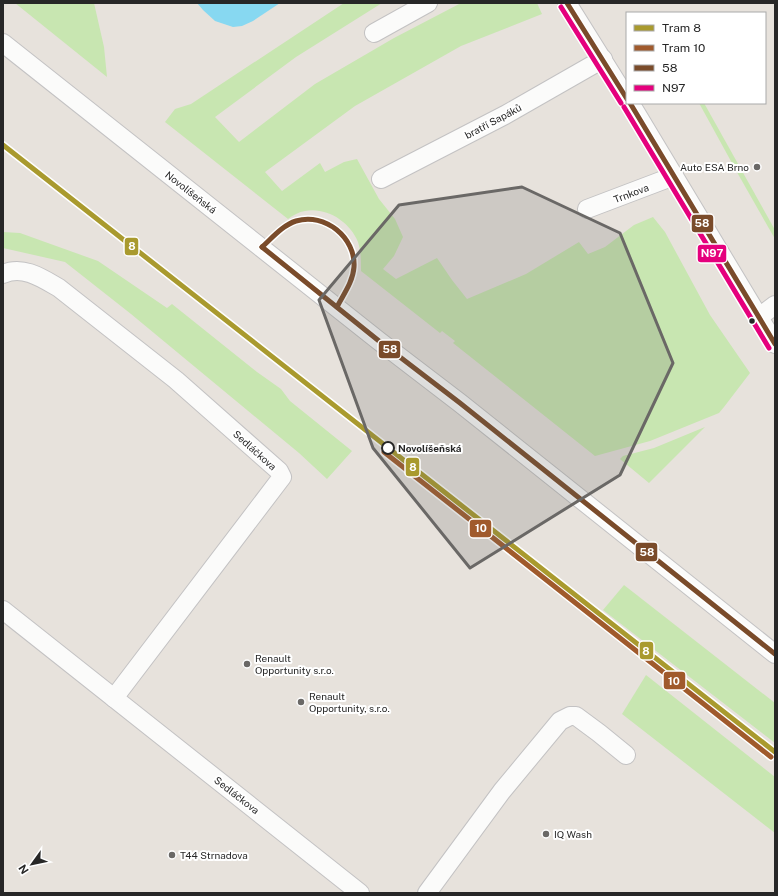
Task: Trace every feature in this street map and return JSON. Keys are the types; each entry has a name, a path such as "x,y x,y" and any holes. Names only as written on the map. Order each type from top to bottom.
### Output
{"street":[{"path":"374,33 428,3"},
{"path":"567,3 626,97"},
{"name":"Novolíšeňská","path":"3,43 367,332 460,403 775,654"},
{"name":"bratří Sapáků","path":"381,179 505,115 603,59"},
{"path":"631,104 775,344"},
{"name":"Trnkova","path":"587,209 674,176"},
{"name":"Sedláčkova","path":"3,274 18,270 23,271 44,279 59,288 176,380 279,471 282,477 114,698"},
{"path":"759,318 775,305"},
{"name":"Sedláčkova","path":"3,610 360,893"},
{"path":"428,893 502,791 560,721 570,716 576,716 626,755"}],"highlighted area":[{"path":"522,187 620,233 673,363 620,475 470,568 373,448 319,300 399,205"}],"green space":[{"path":"15,3 94,3 104,47 107,77"},
{"path":"344,3 382,3 296,57 215,117 239,142 315,84 394,38 461,3 537,3 542,14 461,46 355,106 265,172 282,191 320,163 325,172 344,162 357,159 379,199 395,219 403,237 394,256 383,269 396,279 437,258 467,299 526,274 579,242 588,254 605,247 634,225 653,217 665,232 710,315 750,373 719,413 650,441 595,456 453,343 455,341 442,331 440,333 361,271 358,242 344,222 329,214 313,210 301,212 288,219 165,122 175,109 191,104"},
{"path":"700,104 705,104 775,230 775,239"},
{"path":"3,232 20,233 98,261 167,308 172,304 257,372 281,389 290,401 352,451 327,479 299,453 131,314 65,262 3,248"},
{"path":"705,427 649,483 620,459 623,456 654,448"},
{"path":"624,585 775,703 775,743 603,610"},
{"path":"646,675 775,777 775,833 622,714"}],"water":[{"path":"197,3 280,3 253,21 242,26 233,27 215,21"}],"tram line":[{"name":"8","path":"3,145 775,752"},
{"name":"10","path":"384,452 771,757"}],"transit line":[{"name":"58","path":"567,3 626,97"},
{"name":"N97","path":"561,7 621,103"},
{"name":"58","path":"631,104 775,344"},
{"name":"N97","path":"624,107 769,348"},
{"name":"58","path":"262,247 282,229 296,221 307,219 318,220 337,230 350,246 354,267 350,283 337,307"},
{"name":"58","path":"262,247 775,654"}],"place":[{"name":"Auto ESA Brno","path":"757,167"},
{"name":"Novolíšeňská","path":"388,448"},
{"name":"Renault Opportunity s.r.o.","path":"247,664"},
{"name":"Renault Opportunity, s.r.o.","path":"301,702"},
{"name":"IQ Wash","path":"546,834"},
{"name":"T44 Strnadova","path":"172,855"}]}
